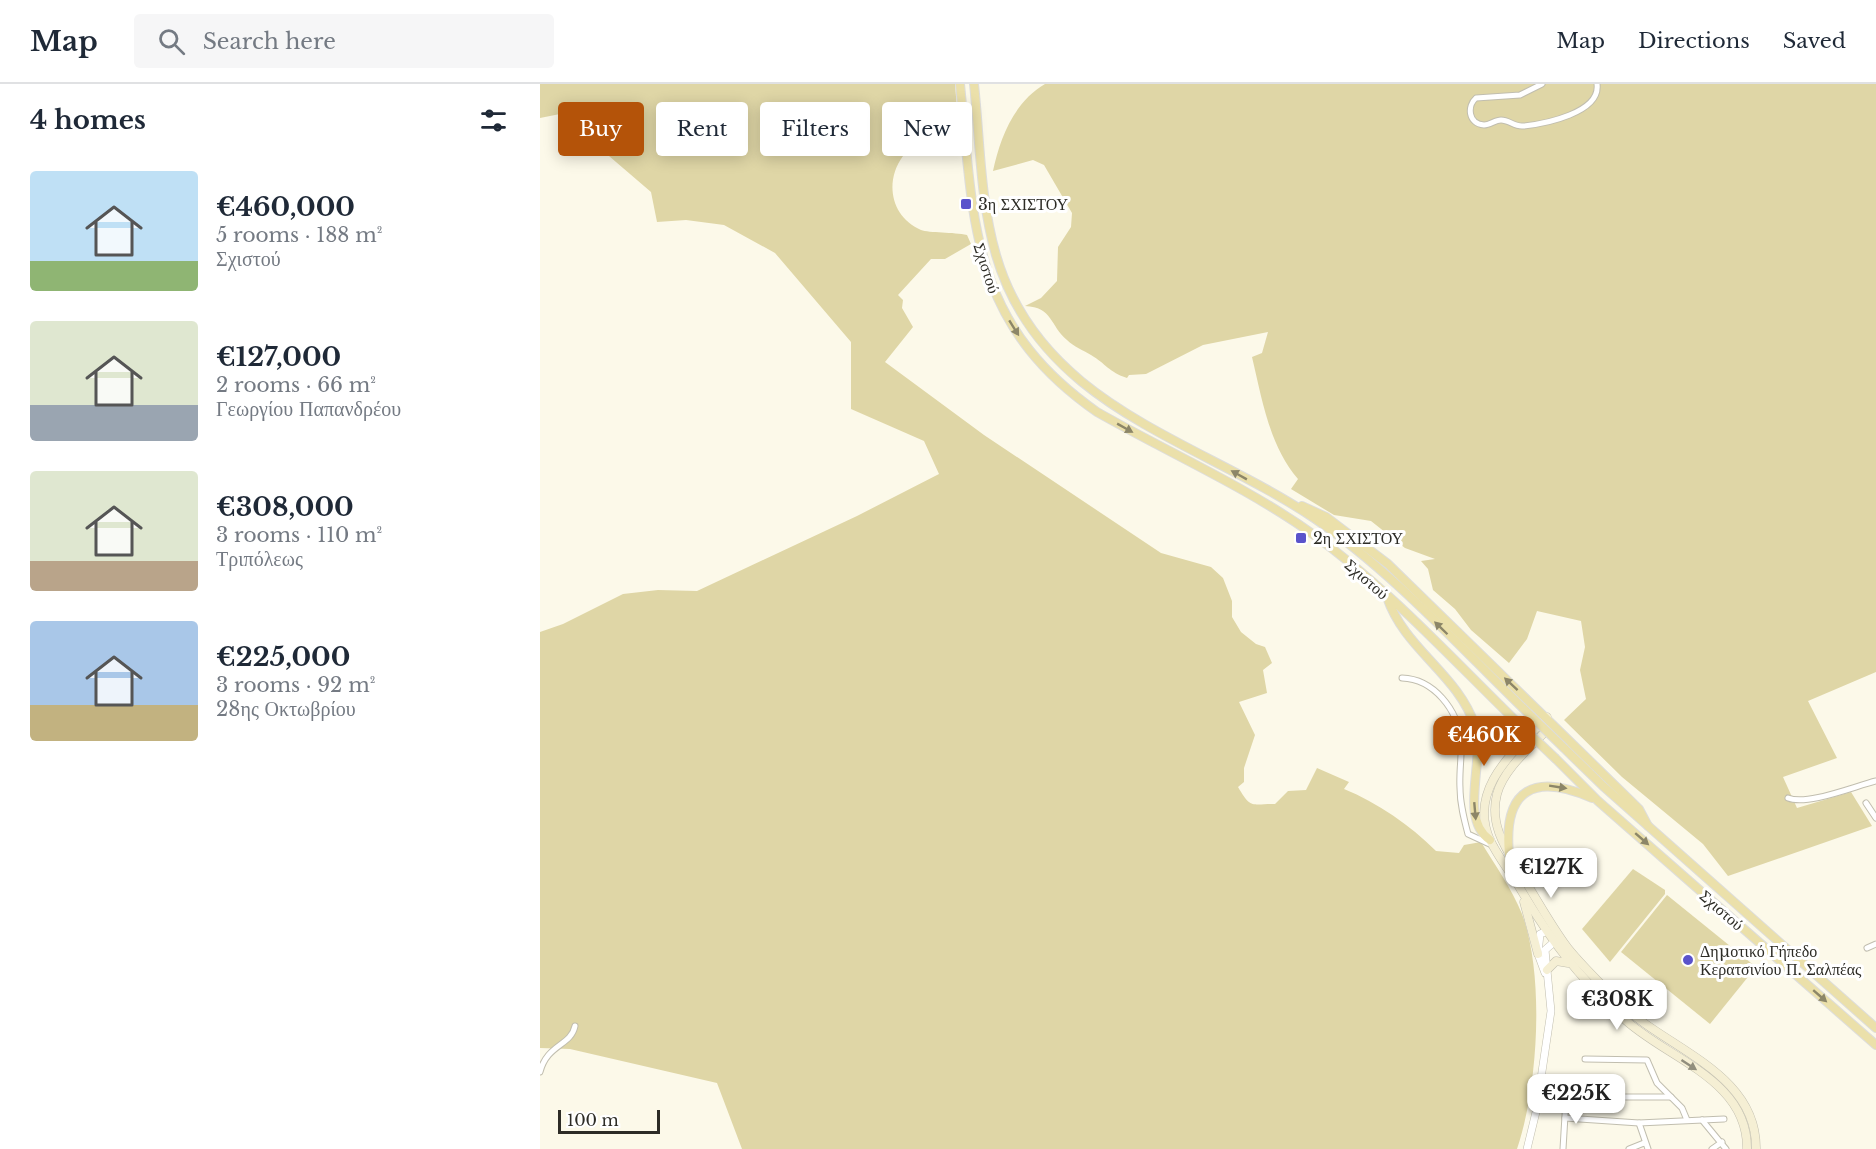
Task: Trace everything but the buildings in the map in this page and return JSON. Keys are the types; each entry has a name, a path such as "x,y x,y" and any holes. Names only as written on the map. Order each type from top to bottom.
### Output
{"main road":[{"name":"Σχιστού","path":"960,84 974,218 982,257 989,279 1010,322 1041,364 1075,397 1097,412 1305,528 1385,594 1598,801 1876,1045"},
{"name":"Σχιστού","path":"974,84 991,234 1002,274 1035,335 1065,370 1105,401 1290,503 1336,534 1380,571 1648,826 1876,1028"},
{"path":"1290,503 1326,517 1365,544 1639,809 1648,826"},
{"path":"1385,594 1403,632 1454,686 1469,710 1479,748 1474,816 1480,831 1492,843"},
{"path":"1550,721 1494,776 1485,809 1486,826 1492,843 1545,932 1568,963 1631,1025 1722,1090 1743,1119 1747,1149"},
{"path":"1550,721 1507,774 1497,794 1496,825 1509,854 1560,938 1575,956 1631,1014 1712,1069 1740,1097 1755,1127 1756,1149"},
{"path":"1509,854 1508,830 1511,813 1526,793 1540,786 1557,786 1598,801"},
{"path":"1520,889 1538,954"},
{"path":"1547,970 1556,962 1568,963"}],"street":[{"path":"1542,84 1520,95 1476,98 1470,106 1470,116 1477,123 1486,125 1502,120 1520,127 1555,120 1581,109 1594,97 1598,84"},
{"path":"1402,678 1421,680 1432,687 1452,715 1460,736 1461,803 1468,834 1492,843"},
{"path":"1788,798 1797,800 1876,781"},
{"path":"1866,803 1876,818"},
{"path":"1545,932 1538,939 1538,954 1548,980"},
{"path":"1527,1149 1551,1011 1545,950 1553,943"},
{"path":"1867,948 1876,945"},
{"path":"540,1072 548,1053 569,1038 575,1026"},
{"path":"1585,1059 1647,1060 1657,1083 1682,1108 1687,1120"},
{"path":"1583,1097 1671,1097"},
{"path":"1563,1149 1566,1099"},
{"path":"1565,1118 1639,1123 1724,1119"},
{"path":"1702,1120 1726,1149"},
{"path":"1639,1123 1644,1143 1648,1149"},
{"path":"1712,1149 1722,1142"},
{"path":"1629,1149 1644,1143"}],"shaded area":[{"path":"540,84 955,84 956,102 882,102 882,156 903,156 897,166 892,187 897,208 903,217 921,230 967,235 971,244 945,259 931,259 898,295 903,300 902,308 913,327 885,362 984,435 1161,553 1211,567 1223,578 1232,601 1232,617 1241,632 1256,644 1265,647 1272,663 1263,670 1267,693 1239,702 1255,735 1244,768 1244,782 1238,787 1249,802 1275,804 1288,791 1306,790 1317,768 1349,782 1344,789 1393,816 1436,851 1459,853 1464,845 1481,842 1522,914 1534,968 1536,1032 1534,1064 1530,1095 1517,1149 742,1149 717,1083 570,1049 540,1048 540,632 563,624 623,594 658,590 697,591 857,516 939,474 924,441 851,409 851,342 775,253 724,225 686,220 657,222 651,192 609,156 644,156 644,102 558,102 558,114 540,118"},
{"path":"1045,84 1876,84 1876,672 1808,701 1837,758 1783,777 1797,808 1851,792 1872,826 1728,876 1703,844 1622,777 1564,720 1586,699 1580,670 1585,647 1581,621 1537,611 1527,639 1509,663 1471,630 1455,609 1433,590 1428,569 1421,561 1435,559 1405,548 1371,521 1334,515 1291,489 1298,479 1288,466 1273,437 1252,357 1262,353 1268,332 1203,345 1146,374 1129,375 1127,378 1076,347 1061,335 1050,318 1041,310 1025,306 1041,298 1057,281 1058,247 1071,227 1072,213 1044,165 1033,160 993,171 1010,122 1025,101"},
{"path":"1633,869 1665,890 1665,894 1610,962 1582,929"},
{"name":"Δημοτικό Γήπεδο Κερατσινίου Π. Σαλπέας","path":"1667,895 1756,967 1710,1024 1621,952"}],"place":[{"name":"3η ΣΧΙΣΤΟΥ","path":"966,204"},
{"name":"2η ΣΧΙΣΤΟΥ","path":"1301,538"},
{"name":"Δημοτικό Γήπεδο Κερατσινίου Π. Σαλπέας","path":"1688,960"}]}
